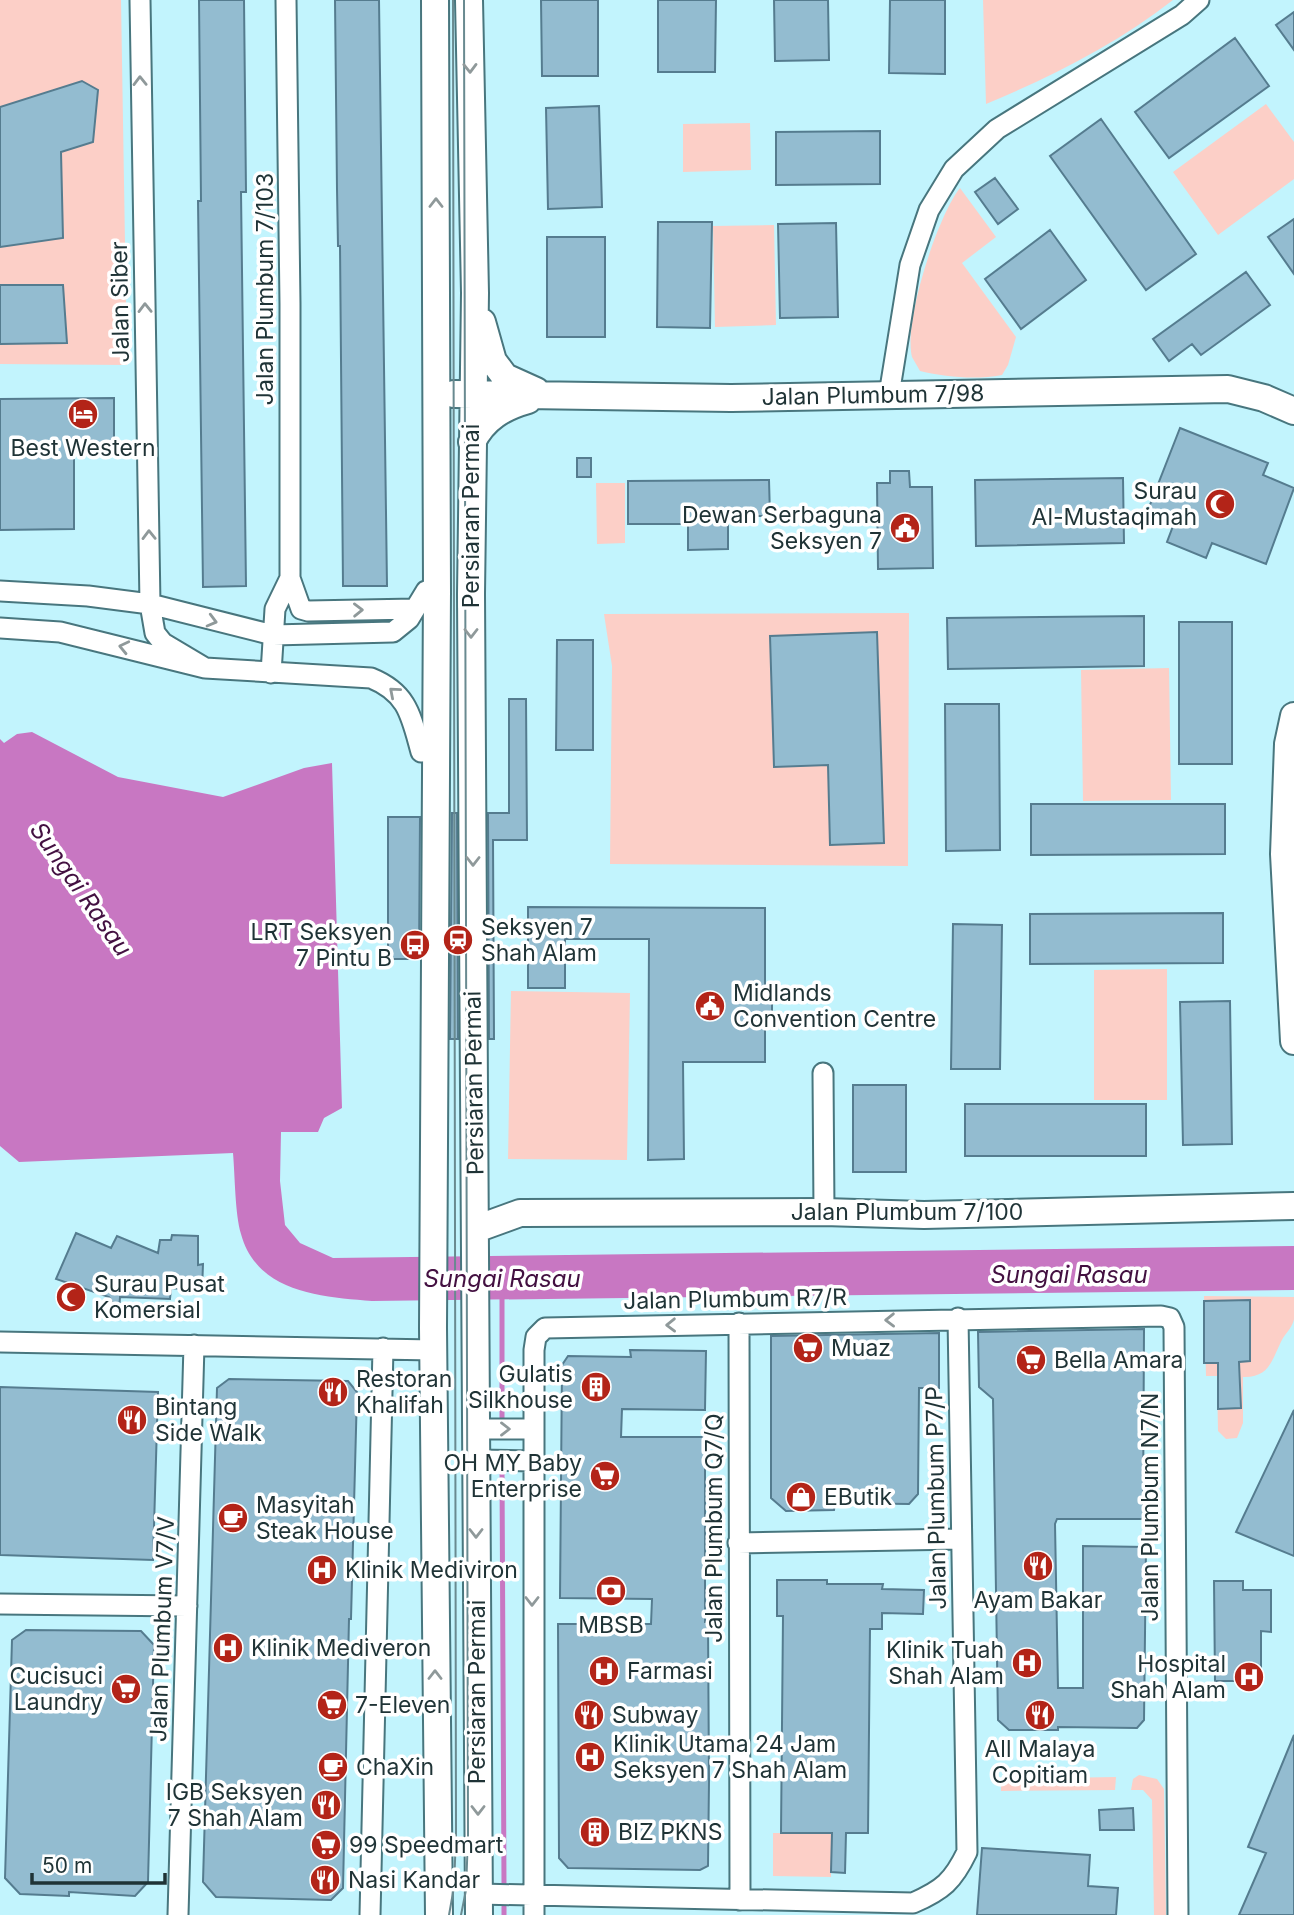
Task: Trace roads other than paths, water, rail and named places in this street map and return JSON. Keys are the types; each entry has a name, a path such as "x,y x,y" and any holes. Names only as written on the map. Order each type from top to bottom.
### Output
{"main road":[{"name":"Persiaran Permai","path":"435,0 436,516 426,597 439,1915"},
{"name":"Persiaran Permai","path":"469,0 475,293 460,394 471,442 479,1905"},
{"path":"433,1225 419,1115 421,752 426,597 449,520 460,394 449,278 436,242"},
{"path":"475,293 493,361 505,377 547,395"},
{"name":"Jalan Plumbum 7/98","path":"460,394 731,398 1228,389 1264,398 1294,411"},
{"path":"471,442 479,428 505,407 547,395"},
{"path":"1294,716 1288,744 1284,854 1294,1041"},
{"path":"475,1167 488,1189 520,1213"},
{"name":"Jalan Plumbum 7/100","path":"476,1233 520,1213 824,1212 924,1215 1294,1206"}],"street":[{"name":"Jalan Siber","path":"140,0 150,604 155,633 163,643 205,668"},
{"name":"Jalan Plumbum 7/103","path":"286,0 290,578"},
{"path":"889,395 910,265 929,210 954,169 997,130 1182,15 1199,0"},
{"path":"290,578 301,609 308,611 426,597"},
{"path":"271,673 275,609 290,578"},
{"path":"0,592 88,596 150,604 273,635 393,632 401,627 426,597"},
{"path":"0,628 60,632 205,668 370,678 394,690 405,702 421,752"},
{"path":"823,1073 824,1212"},
{"name":"Jalan Plumbum R7/R","path":"534,1905 534,1350 536,1337 545,1328 1161,1316"},
{"name":"Jalan Plumbum N7/N","path":"1161,1316 1170,1318 1174,1327 1178,1915"},
{"name":"Jalan Plumbum P7/P","path":"479,1905 740,1899 913,1909 937,1893 956,1875 967,1852 958,1318"},
{"name":"Jalan Plumbum Q7/Q","path":"739,1323 740,1899"},
{"path":"0,1342 383,1349 433,1339"},
{"name":"Jalan Plumbum V7/V","path":"178,1915 194,1345"},
{"path":"370,1915 383,1349"},
{"path":"476,1429 534,1429"},
{"path":"476,1460 533,1461"},
{"path":"738,1543 960,1539"},
{"path":"0,1604 187,1606"}],"water":[{"name":"Sungai Rasau","path":"32,732 118,777 223,797 304,768 332,763 342,1108 324,1118 318,1132 281,1132 280,1181 285,1225 300,1243 333,1258 1294,1246 1294,1290 372,1301 313,1294 294,1288 261,1269 249,1254 239,1226 233,1153 19,1162 0,1146 0,739 4,743 17,734"}],"waterway":[{"name":"Sungai Rasau","path":"502,1293 502,1420"},
{"path":"502,1470 504,1884"},
{"path":"504,1907 504,1915"}],"tram line":[{"path":"449,1915 454,1887 456,1835 453,0"},
{"path":"461,1915 466,1890 468,1836 464,0"}],"place":[{"name":"Best Western","path":"83,414"},
{"name":"Surau Al-Mustaqimah","path":"1220,504"},
{"name":"Dewan Serbaguna Seksyen 7","path":"905,528"},
{"name":"Seksyen 7 Shah Alam","path":"458,940"},
{"name":"LRT Seksyen 7 Pintu B","path":"415,945"},
{"name":"Midlands Convention Centre","path":"710,1006"},
{"name":"Surau Pusat Komersial","path":"71,1297"},
{"name":"Muaz","path":"808,1348"},
{"name":"Bella Amara","path":"1031,1360"},
{"name":"Gulatis Silkhouse","path":"596,1387"},
{"name":"Restoran Khalifah","path":"333,1392"},
{"name":"Bintang Side Walk","path":"132,1420"},
{"name":"OH MY Baby Enterprise","path":"605,1476"},
{"name":"EButik","path":"801,1497"},
{"name":"Masyitah Steak House","path":"233,1518"},
{"name":"Ayam Bakar","path":"1038,1566"},
{"name":"Klinik Mediviron","path":"322,1570"},
{"name":"MBSB","path":"611,1591"},
{"name":"Klinik Mediveron","path":"228,1648"},
{"name":"Klinik Tuah Shah Alam","path":"1027,1663"},
{"name":"Farmasi","path":"604,1671"},
{"name":"Hospital Shah Alam","path":"1249,1677"},
{"name":"Cucisuci Laundry","path":"126,1689"},
{"name":"7-Eleven","path":"332,1705"},
{"name":"Subway","path":"589,1715"},
{"name":"All Malaya Copitiam","path":"1040,1715"},
{"name":"Klinik Utama 24 Jam Seksyen 7 Shah Alam","path":"590,1757"},
{"name":"ChaXin","path":"333,1767"},
{"name":"IGB Seksyen 7 Shah Alam","path":"326,1805"},
{"name":"BIZ PKNS","path":"595,1832"},
{"name":"99 Speedmart","path":"326,1845"},
{"name":"Nasi Kandar","path":"325,1880"}]}
